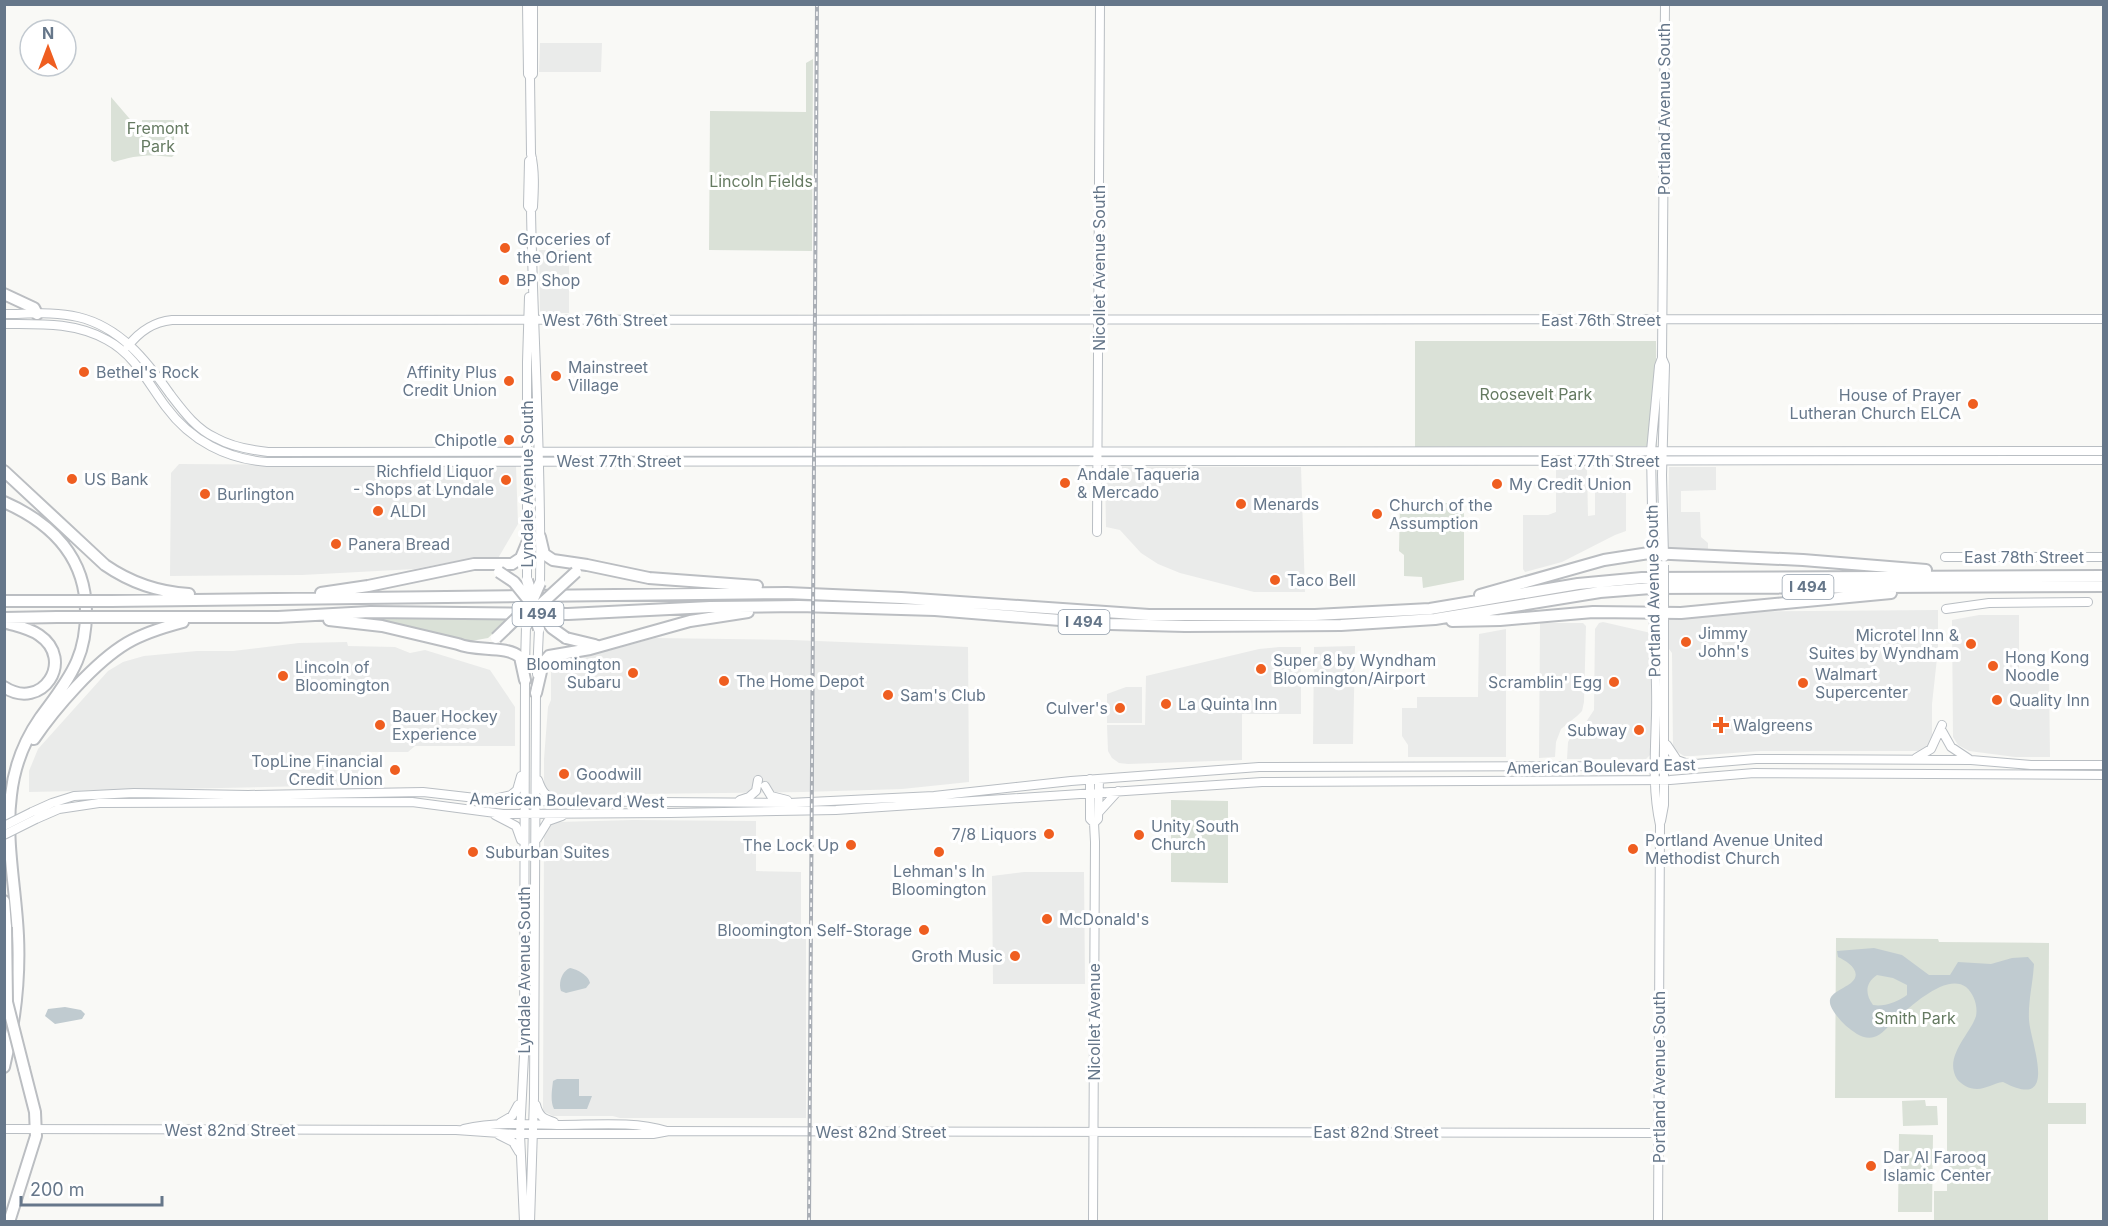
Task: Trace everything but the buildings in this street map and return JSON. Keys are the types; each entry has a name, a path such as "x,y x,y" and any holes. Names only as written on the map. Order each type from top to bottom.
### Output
{"highway":[{"path":"8,297 33,308 36,319"},
{"path":"4,471 116,572 164,592 269,600 368,586 474,564 512,564 521,558 528,541"},
{"path":"4,502 17,506 41,520 96,556"},
{"path":"4,502 40,521 60,541 72,558 81,579 86,606 86,630 77,661 23,747 13,779 10,809 19,982 11,1040 4,1067"},
{"path":"540,537 544,554 553,560 649,578 764,587 787,593"},
{"path":"1430,609 1604,560 1660,558 1803,560 1985,576"},
{"path":"458,567 481,567 499,572 514,582 548,624 566,638 590,645 601,645"},
{"path":"458,644 478,644 496,638 576,572 588,568 603,568"},
{"path":"527,576 538,634"},
{"name":"I 494","path":"4,601 787,593 900,598 1149,615 1325,615 1430,609 1578,584 1642,578 2103,576"},
{"path":"526,626 540,578"},
{"name":"I 494","path":"4,620 57,617 278,617 370,612 568,614 799,606 935,610 1110,624 1329,625 1415,620 1634,589 2103,586"},
{"path":"1415,620 1470,621 1593,612 1659,612 1750,607 1951,587"},
{"path":"536,693 545,659 556,654 601,645 690,621 799,606"},
{"path":"278,617 340,620 382,626 468,648 509,652 516,654 522,663 525,680"},
{"path":"13,779 35,736 80,684 114,652 142,636 199,618"},
{"path":"4,620 28,629 44,639 53,651 55,667 50,681 39,690 27,694 17,693 4,687"},
{"path":"4,901 7,1002 35,1112 36,1130 35,1143 9,1221"}],"main road":[{"name":"Lyndale Avenue South","path":"527,4 532,158 529,161 528,207 531,210 532,287 534,290 527,362 527,576"},
{"name":"Lyndale Avenue South","path":"530,76 533,74 533,4"},
{"name":"Nicollet Avenue South","path":"1097,532 1100,4"},
{"name":"Portland Avenue South","path":"1660,825 1656,806 1654,767 1659,612 1664,599 1651,452 1664,320 1665,4"},
{"path":"4,314 36,319"},
{"name":"West 77th Street","path":"36,319 53,314 78,317 96,324 130,344 154,371 186,415 214,438 249,450 268,452 1097,456"},
{"name":"West 77th Street","path":"36,319 50,324 79,328 107,340 138,366 180,423 217,450 233,456 267,462 540,462 1097,456"},
{"path":"4,324 36,319"},
{"name":"East 76th Street","path":"1098,321 2103,319"},
{"name":"West 76th Street","path":"124,352 147,328 172,320 1098,321"},
{"name":"Lyndale Avenue South","path":"532,320 539,410 540,578"},
{"name":"Portland Avenue South","path":"1658,1221 1660,825 1664,805 1665,737 1659,612 1653,600 1653,566 1660,558 1665,365 1662,358"},
{"name":"East 77th Street","path":"1097,456 1232,453 2103,451"},
{"path":"1176,461 1178,455 1232,453"},
{"name":"East 77th Street","path":"1097,456 1176,461 2103,460"},
{"name":"East 78th Street","path":"1945,557 2103,557"},
{"path":"1946,609 1989,603 2088,602"},
{"name":"Lyndale Avenue South","path":"524,1221 520,1125 524,1056 526,626"},
{"name":"Lyndale Avenue South","path":"530,1221 534,1098 538,634"},
{"path":"1911,759 1924,755 1931,749 1942,728 1951,747 1971,760"},
{"path":"1665,737 1673,756 1685,763 1695,765"},
{"path":"1779,759 1780,772"},
{"name":"American Boulevard East","path":"1099,778 1298,767 1654,767 1779,759 1971,760 2031,765 2103,765"},
{"path":"486,800 501,798 517,790 524,763"},
{"path":"1512,767 1512,781"},
{"path":"1530,767 1530,781"},
{"path":"536,771 542,791 549,798 571,802"},
{"path":"1194,771 1196,785"},
{"name":"American Boulevard East","path":"1099,792 1262,782 1665,780 1780,772 2103,775"},
{"path":"1099,778 1099,792"},
{"name":"American Boulevard West","path":"4,835 64,799 97,794 228,795 423,792 524,802 803,803 934,796 1099,778"},
{"name":"Nicollet Avenue","path":"1090,779 1090,819 1094,823"},
{"path":"1664,805 1672,787 1681,781 1692,779"},
{"path":"733,803 756,791 758,780"},
{"path":"765,786 771,796 803,803"},
{"path":"1005,788 1006,799"},
{"path":"1098,813 1118,791"},
{"name":"American Boulevard West","path":"4,826 59,808 99,803 412,802 488,813 572,814 827,811 1099,792"},
{"name":"Nicollet Avenue","path":"1092,1221 1094,823 1098,819 1099,792"},
{"path":"488,813 516,826 524,845"},
{"path":"536,843 548,822 572,814"},
{"path":"498,1125 515,1113 521,1098"},
{"path":"534,1098 538,1113 543,1119 564,1125"},
{"name":"West 82nd Street","path":"456,1130 498,1125 564,1125 653,1127 669,1131"},
{"name":"West 82nd Street","path":"4,1129 456,1130 495,1134 653,1134 669,1131 1093,1132"},
{"name":"East 82nd Street","path":"1093,1132 1658,1133"},
{"path":"495,1134 513,1142 521,1156"}],"shaded area":[{"path":"540,43 602,43 601,72 539,72"},
{"path":"539,250 569,250 569,313 542,313 540,311"},
{"path":"179,464 516,466 518,524 497,560 461,560 415,569 302,575 170,576 171,473"},
{"path":"1556,466 1586,466 1588,516 1595,515 1595,488 1614,488 1626,491 1626,531 1562,562 1525,572 1523,569 1523,515 1548,515 1556,512"},
{"path":"1109,467 1301,467 1305,592 1254,592 1180,573 1158,564 1141,553 1120,530 1106,527 1105,471"},
{"path":"1669,467 1716,467 1716,490 1681,491 1681,512 1700,512 1701,537 1708,543 1708,550 1671,550 1668,547"},
{"path":"1938,610 1938,649 1932,704 1932,735 1928,745 1921,751 1761,751 1684,756 1673,749 1672,653 1669,649 1669,612"},
{"path":"1979,615 2019,615 2019,676 2049,677 2050,757 2015,757 1969,751 1958,745 1953,737 1952,620"},
{"path":"1540,623 1583,623 1586,626 1582,711 1561,729 1556,742 1555,757 1539,758"},
{"path":"1599,623 1651,633 1651,754 1646,759 1567,759 1568,742 1594,710 1595,629"},
{"path":"1506,629 1506,757 1408,757 1408,745 1402,736 1402,708 1417,708 1417,697 1478,697 1479,634"},
{"path":"655,638 792,640 968,647 969,782 902,789 803,792 556,795 547,790 544,785 544,759 548,707 551,700 551,669 558,661"},
{"path":"347,642 348,646 395,647 410,653 425,650 490,670 515,707 515,746 415,746 408,752 361,752 360,785 29,792 29,771 38,749 108,671 123,662 144,656 197,651 233,651 299,643"},
{"path":"1355,646 1353,744 1313,744 1314,647"},
{"path":"1301,647 1301,714 1242,714 1242,760 1128,764 1119,763 1112,758 1108,751 1107,725 1145,725 1146,676 1259,649"},
{"path":"1126,687 1142,687 1142,723 1107,723 1107,694"},
{"path":"756,821 756,871 801,872 801,929 806,930 806,1118 620,1118 553,1116 543,1111 544,837 546,830 558,822"},
{"path":"1024,872 1084,872 1085,984 993,984 992,876"},
{"path":"1874,948 1902,955 1929,975 1950,975 1958,962 1991,964 2012,958 2028,957 2034,964 2029,1020 2037,1059 2037,1082 2031,1088 2021,1089 2003,1082 1977,1089 1966,1086 1957,1079 1953,1062 1976,1016 1976,1004 1966,987 1957,984 1948,984 1927,994 1877,1036 1865,1037 1854,1032 1839,1019 1830,1003 1832,995 1851,983 1856,975 1853,967 1838,957 1837,951","holes":["1877,975 1893,978 1907,985 1907,995 1890,1003 1873,1005 1868,993 1870,982"]},
{"path":"570,968 579,971 587,978 590,983 586,988 566,993 561,991 561,978"},
{"path":"65,1007 81,1010 85,1014 82,1019 55,1024 45,1016 48,1009"},
{"path":"579,1079 579,1096 592,1096 587,1109 554,1109 552,1088 553,1081"}],"green space":[{"name":"Lincoln Fields","path":"813,59 812,251 709,250 710,111 806,112 806,63"},
{"name":"Fremont Park","path":"111,97 141,132 142,120 174,120 174,155 172,157 150,155 114,162 111,160"},
{"name":"Roosevelt Park","path":"1415,341 1656,341 1657,446 1415,447"},
{"path":"1400,503 1464,503 1464,580 1423,588 1422,577 1404,576 1404,555 1399,551"},
{"path":"345,617 508,620 488,638 471,641"},
{"path":"1171,800 1228,801 1228,883 1171,882"},
{"name":"Smith Park","path":"1836,938 2049,943 2048,1103 2086,1103 2086,1124 2048,1124 2048,1221 1934,1221 1934,1191 1947,1191 1947,1098 1835,1098"},
{"path":"1925,1100 1926,1106 1937,1106 1938,1125 1903,1126 1902,1101"},
{"path":"1899,1134 1933,1135 1932,1212 1898,1212"}],"railway":[{"path":"809,1222 817,4"}],"place":[{"name":"Groceries of the Orient","path":"505,248"},
{"name":"BP Shop","path":"504,280"},
{"name":"Bethel's Rock","path":"84,372"},
{"name":"Mainstreet Village","path":"556,376"},
{"name":"Affinity Plus Credit Union","path":"509,381"},
{"name":"House of Prayer Lutheran Church ELCA","path":"1973,404"},
{"name":"Chipotle","path":"509,440"},
{"name":"US Bank","path":"72,479"},
{"name":"Richfield Liquor - Shops at Lyndale","path":"506,480"},
{"name":"Andale Taqueria & Mercado","path":"1065,483"},
{"name":"My Credit Union","path":"1497,484"},
{"name":"Burlington","path":"205,494"},
{"name":"Menards","path":"1241,504"},
{"name":"ALDI","path":"378,511"},
{"name":"Church of the Assumption","path":"1377,514"},
{"name":"Panera Bread","path":"336,544"},
{"name":"Taco Bell","path":"1275,580"},
{"name":"Jimmy John's","path":"1686,642"},
{"name":"Microtel Inn & Suites by Wyndham","path":"1971,644"},
{"name":"Hong Kong Noodle","path":"1993,666"},
{"name":"Super 8 by Wyndham Bloomington/Airport","path":"1261,669"},
{"name":"Bloomington Subaru","path":"633,673"},
{"name":"Lincoln of Bloomington","path":"283,676"},
{"name":"The Home Depot","path":"724,681"},
{"name":"Scramblin' Egg","path":"1614,682"},
{"name":"Walmart Supercenter","path":"1803,683"},
{"name":"Sam's Club","path":"888,695"},
{"name":"Quality Inn","path":"1997,700"},
{"name":"La Quinta Inn","path":"1166,704"},
{"name":"Culver's","path":"1120,708"},
{"name":"Bauer Hockey Experience","path":"380,725"},
{"name":"Walgreens","path":"1721,725"},
{"name":"Subway","path":"1639,730"},
{"name":"TopLine Financial Credit Union","path":"395,770"},
{"name":"Goodwill","path":"564,774"},
{"name":"7/8 Liquors","path":"1049,834"},
{"name":"Unity South Church","path":"1139,835"},
{"name":"The Lock Up","path":"851,845"},
{"name":"Portland Avenue United Methodist Church","path":"1633,849"},
{"name":"Suburban Suites","path":"473,852"},
{"name":"Lehman's In Bloomington","path":"939,852"},
{"name":"McDonald's","path":"1047,919"},
{"name":"Bloomington Self-Storage","path":"924,930"},
{"name":"Groth Music","path":"1015,956"},
{"name":"Dar Al Farooq Islamic Center","path":"1871,1166"}]}
